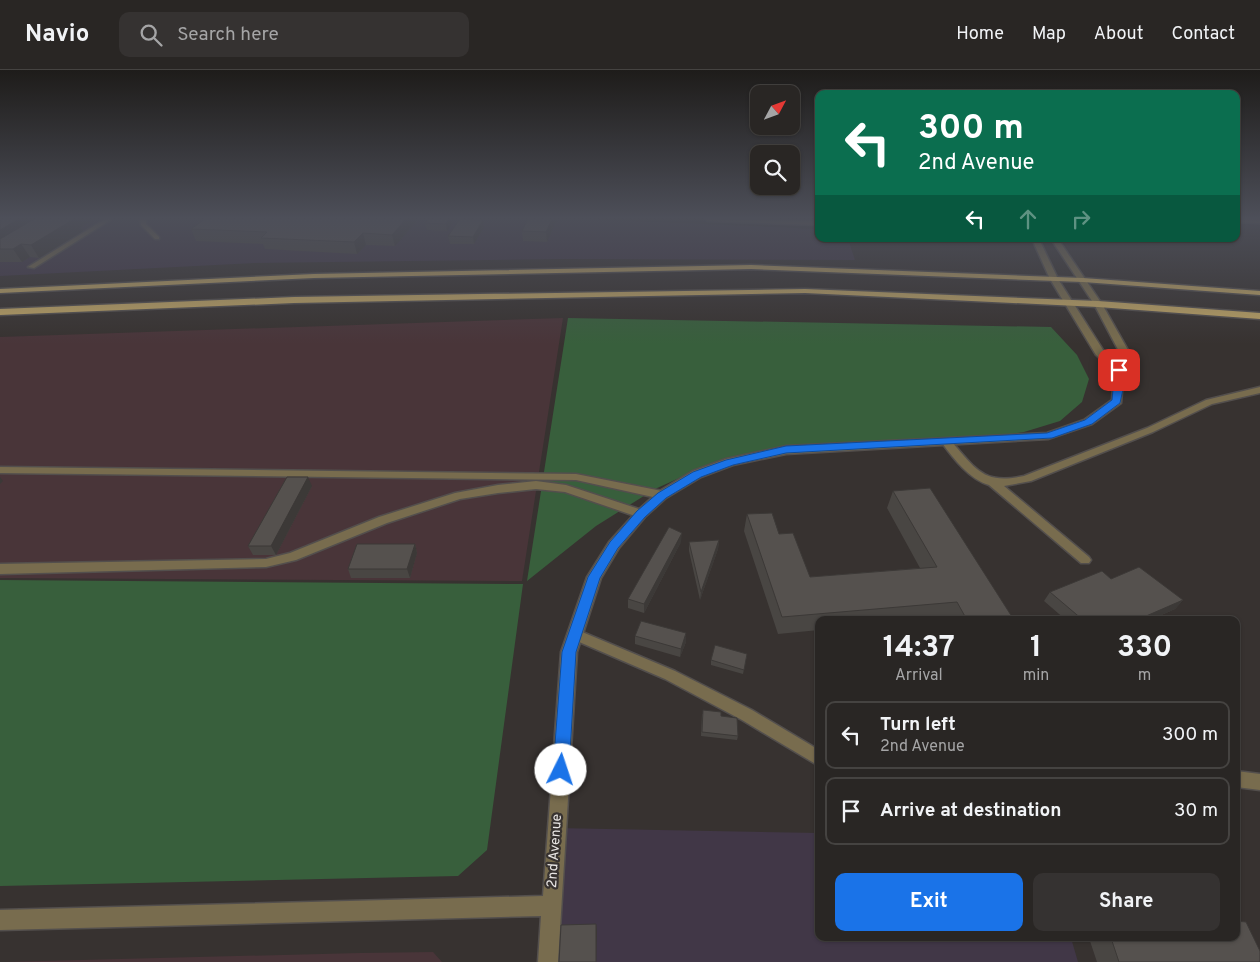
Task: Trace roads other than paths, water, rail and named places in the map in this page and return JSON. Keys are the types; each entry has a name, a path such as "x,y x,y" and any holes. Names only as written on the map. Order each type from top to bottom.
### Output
{"main road":[{"path":"0,291 314,276 751,267 1083,280 1260,293"},
{"path":"0,312 304,299 805,291 1098,304 1260,316"}],"street":[{"path":"1045,261 1054,279 1101,355 1119,370"},
{"path":"1070,261 1098,304"},
{"name":"2nd Avenue","path":"548,962 569,652 594,577 614,545 641,514 662,496 697,474 722,465 786,450 947,443 1048,436 1088,422 1117,401 1119,370 1128,359 1098,304"},
{"path":"0,920 552,906"}],"lane":[{"path":"32,267 42,261"},
{"path":"994,484 1010,484 1027,479 1150,430 1209,402 1260,390"},
{"path":"947,443 980,478 994,484 1084,560"},
{"path":"0,470 576,477 662,496"},
{"path":"0,569 266,563 292,557 383,520 459,496 536,485 566,489 641,514"},
{"path":"575,634 670,675 747,715 815,757"},
{"path":"1240,780 1260,782"}]}
